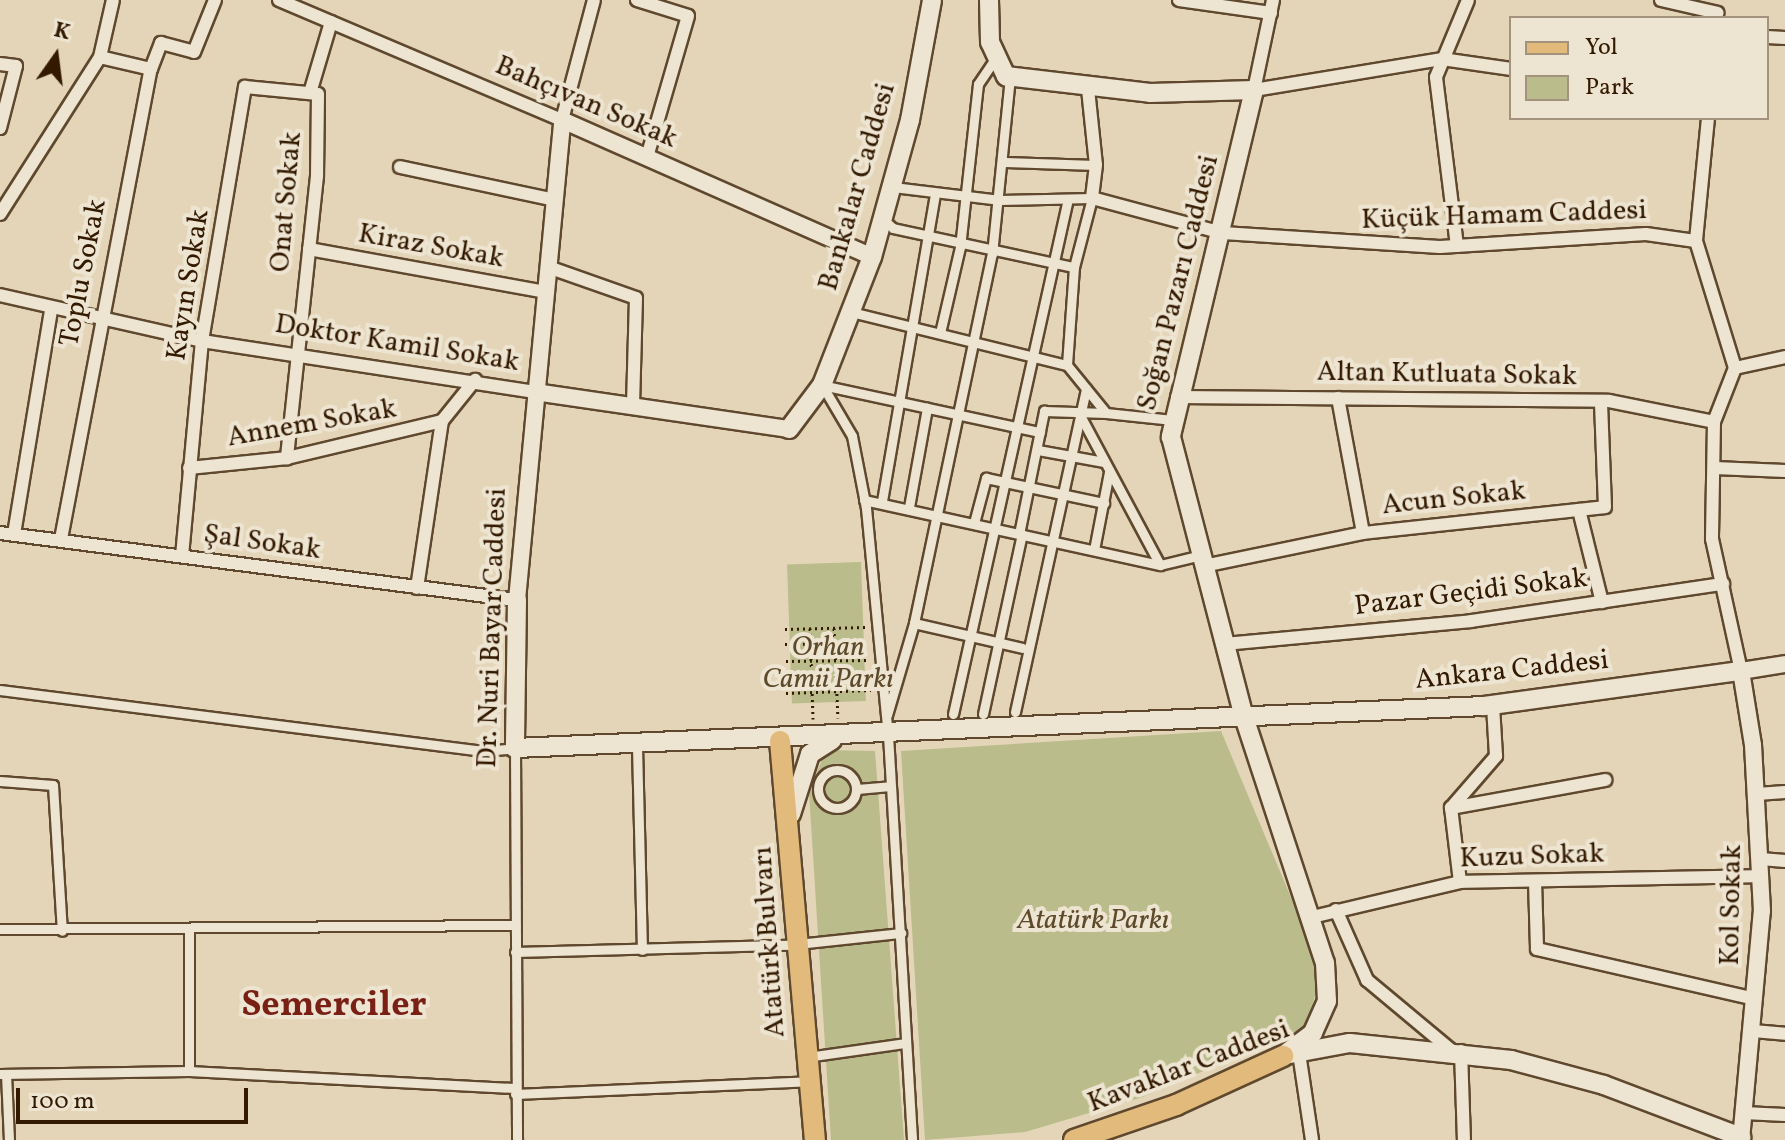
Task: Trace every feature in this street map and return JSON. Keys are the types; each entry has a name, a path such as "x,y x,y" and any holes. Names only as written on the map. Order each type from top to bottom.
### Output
{"main road":[{"name":"Bankalar Caddesi","path":"789,429 822,385 872,257 893,187 932,0"},
{"path":"989,0 997,56 1010,84 1088,89 1254,90"},
{"name":"Soğan Pazarı Caddesi","path":"1254,90 1223,233 1173,420 1202,560 1244,717 1325,963 1327,1001 1313,1033 1291,1054"},
{"name":"Dr. Nuri Bayar Caddesi","path":"515,748 517,600"},
{"name":"Ankara Caddesi","path":"515,748 780,741 1493,705 1741,671"},
{"path":"789,823 810,754 839,738"},
{"name":"Atatürk Bulvarı","path":"780,741 815,1140"},
{"name":"Kavaklar Caddesi","path":"1074,1140 1176,1105 1291,1054 1350,1043 1456,1051 1604,1085 1744,1139"}],"street":[{"path":"0,214 100,57 113,0"},
{"path":"100,57 151,69 161,43 194,52 215,0"},
{"name":"Bahçıvan Sokak","path":"279,0 293,3 872,257"},
{"path":"562,120 594,0"},
{"path":"637,0 688,16 647,157"},
{"path":"1179,0 1272,6"},
{"path":"1457,246 1436,77 1468,0"},
{"path":"1661,0 1718,10"},
{"name":"Soğan Pazarı Caddesi","path":"1254,90 1272,6"},
{"path":"314,93 331,22"},
{"path":"940,333 961,243 978,84 997,56"},
{"path":"1254,90 1442,59 1509,69"},
{"path":"0,64 16,66 0,128"},
{"name":"Toplu Sokak","path":"61,539 98,320 151,69"},
{"path":"887,715 914,623 993,250 1005,162 1010,84"},
{"name":"Kayın Sokak","path":"182,556 202,341 245,87 314,93"},
{"path":"1067,365 1074,267 1092,198 1096,165 1088,89"},
{"name":"Onat Sokak","path":"287,458 309,249 314,93"},
{"name":"Dr. Nuri Bayar Caddesi","path":"517,600 562,120"},
{"path":"1708,120 1696,241 1735,368 1714,422 1712,539 1741,671"},
{"path":"1005,162 1096,165"},
{"path":"400,167 555,200"},
{"path":"893,187 1000,200 1067,203 1092,198"},
{"path":"882,501 924,235 935,194"},
{"name":"Küçük Hamam Caddesi","path":"1092,198 1223,233 1457,246 1646,234 1696,241"},
{"path":"953,714 1030,357 1067,203"},
{"path":"884,220 924,235 1074,267"},
{"name":"Kiraz Sokak","path":"309,249 545,292"},
{"path":"548,267 636,298 633,406"},
{"name":"Doktor Kamil Sokak","path":"0,295 51,311 202,341 789,429"},
{"path":"14,534 51,311"},
{"path":"851,312 1067,365 1106,413"},
{"path":"1735,368 1785,357"},
{"path":"417,588 442,421 475,380"},
{"path":"822,385 1040,432"},
{"path":"822,385 852,436 864,500 876,660 887,715 912,1140"},
{"path":"1015,712 1057,492 1081,417 1086,389"},
{"name":"Altan Kutluata Sokak","path":"1177,397 1601,401 1714,422"},
{"path":"1338,398 1363,533"},
{"name":"Acun Sokak","path":"1202,560 1363,533 1605,507 1601,401"},
{"path":"909,507 927,408"},
{"path":"983,714 1044,411 1081,417 1106,413 1173,420"},
{"path":"1081,417 1160,565"},
{"name":"Annem Sokak","path":"189,468 287,458 442,421"},
{"path":"1038,450 1107,467"},
{"path":"1094,550 1104,503 1107,467"},
{"path":"1715,468 1785,471"},
{"path":"974,523 986,478 1104,503"},
{"path":"864,500 882,501 1160,565 1202,560"},
{"path":"1579,510 1602,602"},
{"name":"Şal Sokak","path":"0,533 517,600"},
{"name":"Pazar Geçidi Sokak","path":"1225,644 1602,602 1723,584"},
{"path":"914,623 1022,648"},
{"name":"Ankara Caddesi","path":"1741,671 1785,664"},
{"name":"Kol Sokak","path":"1741,671 1757,794 1761,867 1744,1139"},
{"path":"0,690 483,751 515,748"},
{"path":"1460,882 1451,808 1496,756 1493,705"},
{"path":"637,746 642,950"},
{"name":"Dr. Nuri Bayar Caddesi","path":"515,748 517,1140"},
{"path":"836,769 853,777 857,789 852,802 834,808 818,791 820,779 836,769"},
{"path":"1451,808 1605,780"},
{"path":"0,781 53,785 62,931"},
{"path":"857,789 890,786"},
{"path":"1757,794 1785,792"},
{"name":"Kuzu Sokak","path":"1308,918 1460,882 1535,881 1761,867 1785,861"},
{"path":"1535,881 1537,949 1755,999"},
{"path":"1336,910 1367,980 1456,1051 1464,1140"},
{"path":"0,929 62,931 514,925"},
{"path":"189,928 189,1071"},
{"path":"515,952 800,944 901,933"},
{"path":"1753,1031 1785,1034"},
{"path":"807,1057 905,1043"},
{"path":"1291,1054 1312,1140"},
{"path":"9,1140 3,1074 189,1071 515,1091 809,1081"},
{"path":"1744,1113 1785,1115"}],"path":[{"path":"785,629 874,627"},
{"path":"810,628 813,719"},
{"path":"834,628 838,718"},
{"path":"785,644 875,643"},
{"path":"786,661 876,660"},
{"path":"786,676 878,675"},
{"path":"786,693 881,690"}],"green space":[{"name":"Orhan Camii Parkı","path":"861,562 866,701 792,703 787,565"},
{"name":"Atatürk Parkı","path":"1221,731 1321,969 1308,1026 1143,1097 1025,1132 925,1140 901,751"},
{"path":"826,750 875,751 904,1140 831,1140 809,792"}],"district":[{"name":"Semerciler","path":"334,1007"}]}
